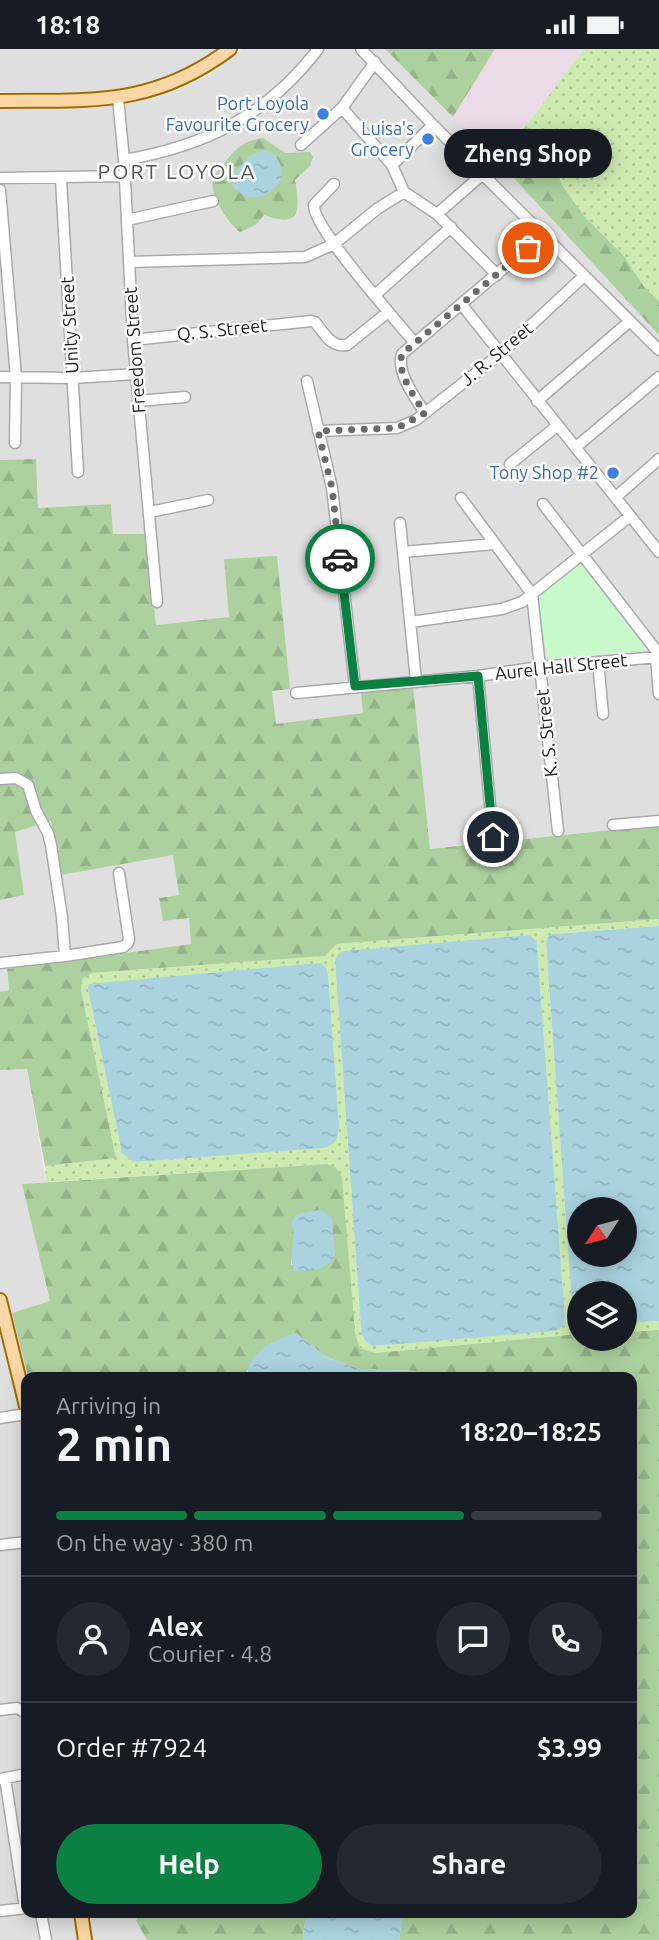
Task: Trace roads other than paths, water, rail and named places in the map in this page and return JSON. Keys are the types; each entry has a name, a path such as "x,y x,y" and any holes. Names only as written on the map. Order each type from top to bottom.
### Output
{"main road":[{"path":"0,101 118,98 145,92 191,74 230,49"},
{"path":"0,1300 7,1353 21,1392"},
{"path":"82,1918 85,1940"}],"street":[{"path":"124,160 188,145 243,119 280,92 318,49"},
{"path":"361,49 433,125 659,350"},
{"path":"302,145 342,108 375,62"},
{"name":"Freedom Street","path":"118,98 124,160 133,340 157,602"},
{"path":"342,108 392,165 404,192 437,214 497,275"},
{"path":"392,165 433,125"},
{"path":"437,214 483,174"},
{"path":"0,179 124,176"},
{"name":"Unity Street","path":"61,179 78,472"},
{"path":"334,184 314,205 313,211 334,244 414,342"},
{"path":"0,190 16,377 15,443"},
{"path":"129,262 305,257 334,244 377,209 404,192"},
{"path":"127,221 213,201"},
{"path":"375,295 451,227"},
{"path":"425,413 401,369 402,354 543,235"},
{"name":"J. R. Street","path":"318,431 397,428 405,425 425,413 500,354 584,276"},
{"path":"462,305 630,516 657,545"},
{"name":"Q. S. Street","path":"133,340 311,321 315,322 335,345 346,345 388,312"},
{"path":"537,401 629,321"},
{"path":"0,377 73,378 136,374"},
{"path":"576,447 659,377"},
{"path":"307,381 332,488 355,686"},
{"path":"138,401 185,397"},
{"path":"510,464 557,426"},
{"path":"616,497 659,459"},
{"path":"461,498 532,594"},
{"path":"150,512 208,500"},
{"path":"543,504 658,656 659,694"},
{"path":"411,622 502,609 522,602 630,516"},
{"path":"400,523 416,680"},
{"path":"403,552 494,544"},
{"name":"K. S. Street","path":"532,594 558,831"},
{"name":"Aurel Hall Street","path":"296,693 658,656"},
{"path":"598,662 603,714"},
{"path":"478,676 493,837"},
{"path":"0,779 16,778 28,785 36,811 48,833 62,917 65,956"},
{"path":"614,825 659,821"},
{"path":"0,963 118,949 128,943 119,873"},
{"path":"0,1418 21,1415"},
{"path":"0,1545 21,1543"},
{"path":"0,1710 17,1708 21,1710"},
{"path":"21,1775 2,1779 21,1886"},
{"path":"0,1912 21,1909"},
{"path":"42,1918 46,1940"}],"water":[{"path":"262,150 272,152 277,158 282,175 273,190 256,197 247,196 234,188 230,178 248,157"},
{"path":"659,926 659,1321 637,1322 637,1281 570,1281 569,1267 637,1267 637,1197 567,1197 567,1235 546,943 548,936"},
{"path":"530,935 537,942 565,1318 563,1326 555,1331 373,1346 364,1339 361,1328 335,961 339,953 344,951"},
{"path":"319,963 325,966 328,974 339,1124 338,1137 334,1143 323,1148 133,1162 122,1153 89,984"},
{"path":"321,1210 332,1219 335,1258 321,1268 294,1271 291,1222 297,1214"},
{"path":"296,1333 326,1357 360,1369 418,1372 248,1372 257,1354 280,1339"},
{"path":"306,1918 402,1918 399,1940 304,1940"}],"place":[{"name":"Port Loyola Favourite Grocery","path":"323,114"},
{"name":"Luisa's Grocery","path":"428,139"},
{"name":"Zheng Shop","path":"528,248"},
{"name":"Tony Shop #2","path":"613,473"}],"district":[{"name":"PORT LOYOLA","path":"177,172"}]}
